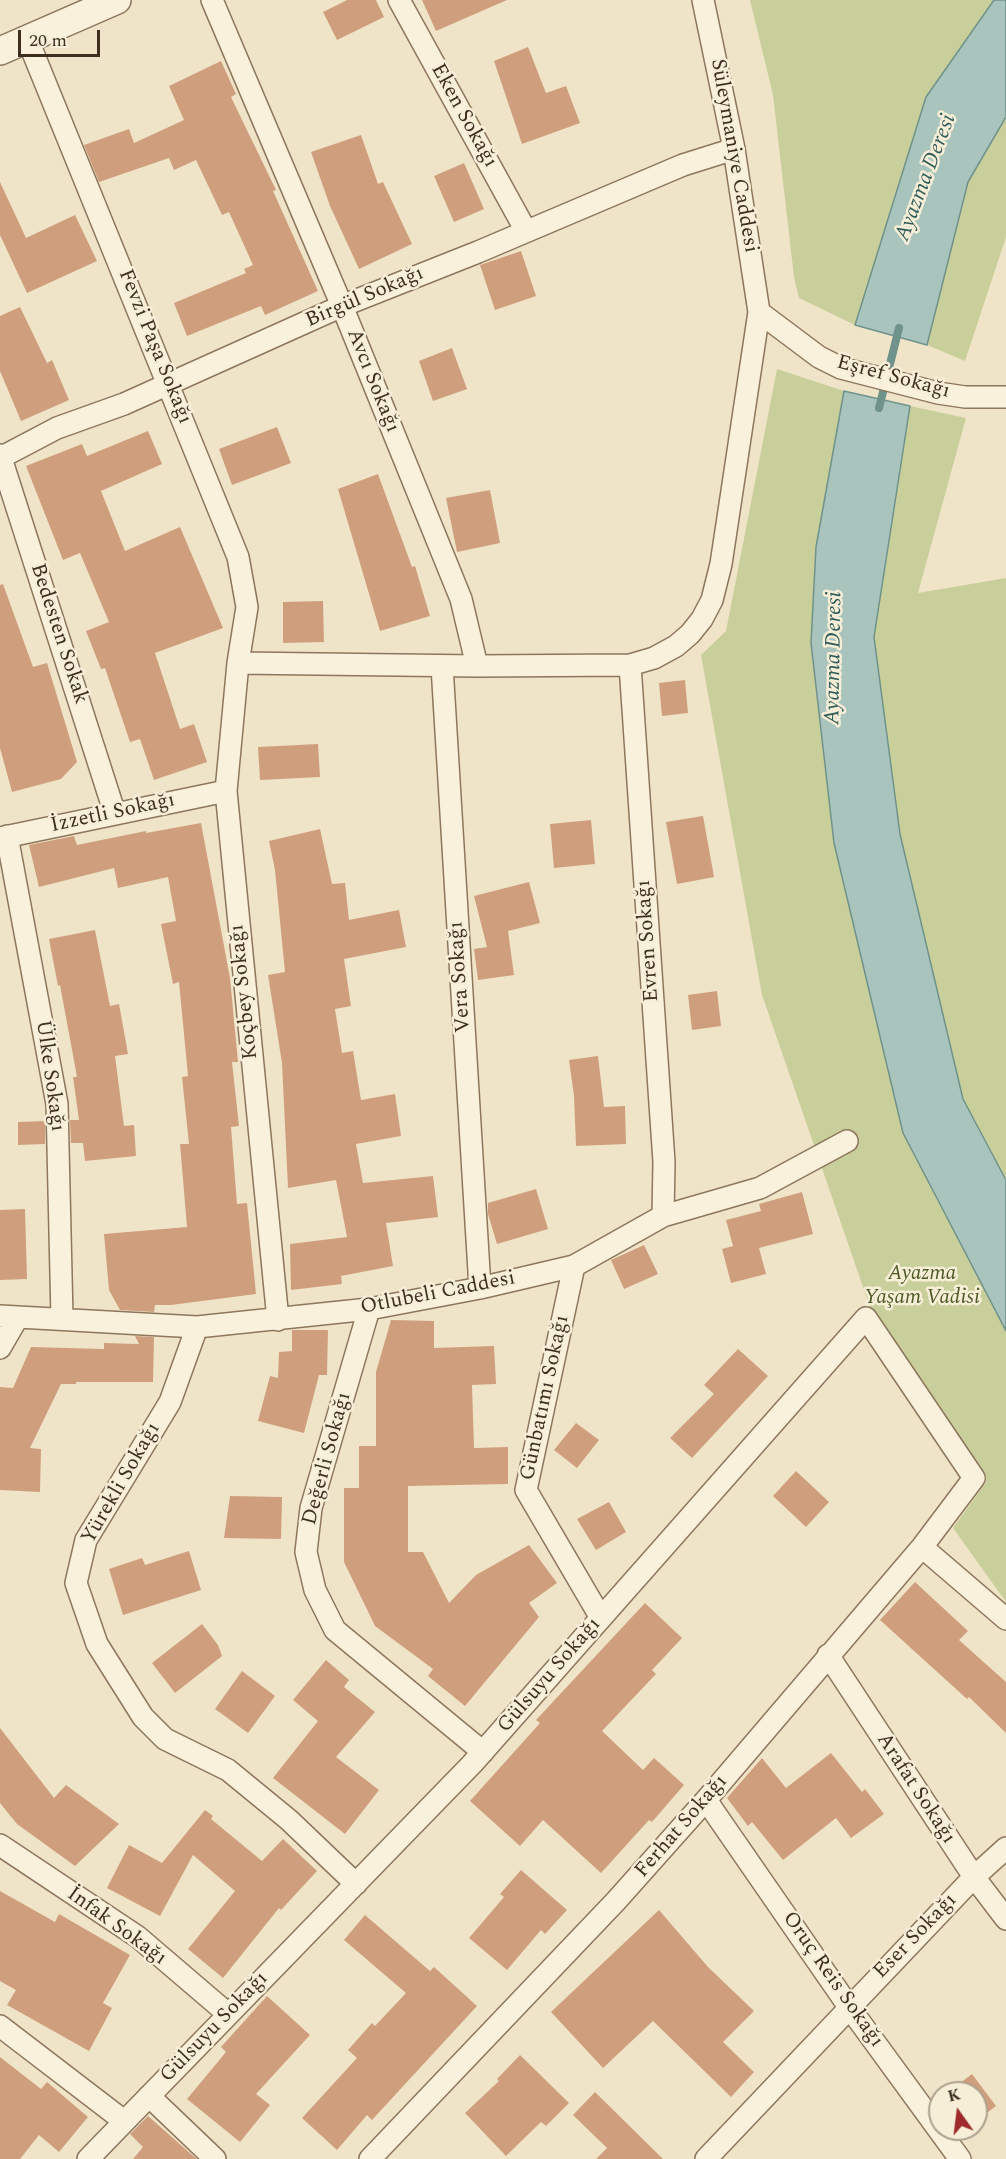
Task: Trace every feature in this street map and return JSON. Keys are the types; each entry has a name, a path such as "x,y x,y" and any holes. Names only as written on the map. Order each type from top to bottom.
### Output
{"street":[{"path":"0,51 117,0"},
{"name":"Avcı Sokağı","path":"212,0 342,306 460,599 477,666"},
{"name":"Eken Sokağı","path":"399,0 526,231"},
{"name":"Süleymaniye Caddesi","path":"238,663 442,666 630,665 654,658 676,646 702,619 712,600 721,564 759,312 734,149 704,0"},
{"name":"Fevzi Paşa Sokağı","path":"27,38 238,557 247,607 238,663"},
{"name":"Birgül Sokağı","path":"0,457 57,428 124,404 342,306 683,165 734,149"},
{"name":"Eşref Sokağı","path":"759,312 819,357 841,368 938,393 965,397 1006,397"},
{"name":"Bedesten Sokak","path":"0,457 115,814"},
{"name":"Koçbey Sokağı","path":"238,663 226,791 278,1320"},
{"name":"Evren Sokağı","path":"630,665 664,1162 663,1216"},
{"name":"Vera Sokağı","path":"442,666 480,1288"},
{"name":"İzzetli Sokağı","path":"4,837 226,791"},
{"name":"Ülke Sokağı","path":"4,837 57,1104 62,1318"},
{"name":"Otlubeli Caddesi","path":"9,1316 197,1327 369,1310 480,1288 574,1266 663,1216 760,1188 847,1141"},
{"name":"Günbatımı Sokağı","path":"574,1266 526,1490 601,1618"},
{"name":"Değerli Sokağı","path":"369,1310 311,1508 306,1552 315,1590 335,1630 483,1752"},
{"path":"0,1348 9,1316"},
{"name":"Gülsuyu Sokağı","path":"88,2159 483,1752 866,1318 974,1478"},
{"name":"Yürekli Sokağı","path":"197,1327 170,1402 86,1540 76,1583 97,1644 143,1717 165,1739 228,1770 289,1820 356,1884"},
{"name":"Ferhat Sokağı","path":"370,2159 616,1901 706,1800 922,1547 974,1478"},
{"path":"922,1547 1006,1619"},
{"name":"Arafat Sokağı","path":"828,1655 974,1877 1006,1919"},
{"name":"Oruç Reis Sokağı","path":"706,1800 849,2007 960,2159"},
{"name":"İnfak Sokağı","path":"0,1845 138,1937 228,2014"},
{"name":"Eser Sokağı","path":"706,2159 974,1877 1006,1848"},
{"path":"0,2026 124,2121"},
{"path":"149,2097 215,2159"}],"green space":[{"path":"750,0 994,0 926,97 855,325 799,298 794,277 773,95"},
{"path":"1006,117 1006,237 965,361 927,345 968,182"},
{"name":"Ayazma Yaşam Vadisi","path":"777,369 844,391 816,547 811,643 834,843 903,1133 1006,1331 1006,1602 953,1528 986,1482 871,1310 762,995 701,655 726,631"},
{"path":"910,406 966,418 918,593 1006,578 1006,1180 963,1099 900,834 874,637"}],"water":[{"path":"994,0 1006,0 1006,117 968,182 927,345 855,325 926,97"},
{"path":"844,391 910,406 874,637 900,834 963,1099 1006,1180 1006,1331 903,1133 834,843 811,643 816,547"}],"building":[{"path":"347,0 376,0 384,17 337,40 323,12"},
{"path":"422,0 507,0 436,31"},
{"path":"528,47 546,93 566,86 580,123 522,144 494,61"},
{"path":"221,61 236,94 231,97 276,190 273,191 318,291 265,315 261,306 187,336 174,303 246,273 244,269 253,265 229,212 222,215 196,160 174,170 169,158 99,182 84,145 129,129 134,143 184,120 169,86"},
{"path":"361,135 378,184 383,182 412,244 359,269 330,206 311,152"},
{"path":"464,163 484,209 454,222 434,176"},
{"path":"0,182 26,238 75,215 97,261 27,293 0,235"},
{"path":"521,251 536,296 495,310 480,265"},
{"path":"20,307 47,363 52,360 69,400 21,421 0,371 0,316"},
{"path":"452,348 467,389 433,401 419,361"},
{"path":"277,427 291,463 232,485 219,449"},
{"path":"148,431 162,464 101,491 125,551 180,527 223,628 155,653 180,729 194,724 207,762 154,780 140,739 130,742 105,668 101,669 86,631 109,622 80,553 63,560 26,466 82,444 87,456"},
{"path":"378,474 412,567 415,566 430,616 380,631 338,489"},
{"path":"490,490 500,543 457,552 446,498"},
{"path":"3,584 33,667 47,663 77,762 61,779 12,792 0,748 0,585"},
{"path":"323,601 324,642 283,643 283,602"},
{"path":"685,680 688,713 662,716 659,683"},
{"path":"318,744 320,777 260,780 258,747"},
{"path":"703,816 714,877 677,884 666,822"},
{"path":"591,820 595,864 554,868 550,824"},
{"path":"201,823 230,978 238,1062 232,1062 239,1126 231,1127 237,1204 247,1203 256,1294 155,1305 154,1312 120,1310 109,1290 104,1234 187,1227 180,1144 189,1144 182,1077 188,1076 179,982 173,984 161,924 176,921 168,877 118,888 114,868 39,887 29,845 74,836 77,845"},
{"path":"320,829 332,884 345,883 349,920 399,910 406,947 344,959 351,1006 335,1009 342,1053 353,1051 361,1100 395,1094 401,1136 356,1144 363,1183 433,1176 438,1217 386,1223 393,1266 341,1276 342,1284 291,1290 290,1244 347,1237 336,1180 288,1188 282,1063 268,975 285,972 275,870 269,841"},
{"path":"529,882 540,923 508,931 514,975 478,980 474,949 487,947 474,896"},
{"path":"95,930 110,1006 119,1004 128,1054 115,1056 124,1126 134,1125 136,1156 85,1161 83,1143 71,1143 70,1120 79,1120 73,1077 77,1077 49,939"},
{"path":"717,991 721,1026 692,1030 688,995"},
{"path":"598,1056 604,1107 625,1106 626,1144 576,1146 574,1096 569,1060"},
{"path":"45,1121 45,1144 18,1145 18,1122"},
{"path":"536,1189 548,1229 497,1244 488,1214 488,1203"},
{"path":"802,1192 813,1234 759,1248 766,1274 731,1283 722,1249 733,1246 726,1220 761,1211 759,1204"},
{"path":"25,1209 27,1279 0,1280 0,1210"},
{"path":"644,1245 658,1274 624,1289 611,1260"},
{"path":"391,1320 434,1321 434,1348 494,1346 496,1384 472,1385 474,1448 508,1447 508,1484 408,1486 408,1552 423,1552 449,1603 476,1575 529,1545 557,1583 529,1603 539,1617 465,1706 428,1676 433,1669 375,1626 344,1562 344,1488 359,1488 359,1446 376,1446 376,1372"},
{"path":"292,1330 328,1330 327,1375 319,1375 304,1433 258,1421 270,1376 278,1378 279,1352 292,1351"},
{"path":"135,1336 154,1337 153,1382 61,1384 30,1448 41,1449 40,1492 0,1490 0,1387 13,1388 31,1347 104,1349 104,1343 139,1344"},
{"path":"738,1349 768,1376 692,1458 670,1438 714,1394 704,1385"},
{"path":"576,1423 599,1440 577,1468 554,1450"},
{"path":"796,1471 829,1502 806,1527 773,1496"},
{"path":"230,1496 282,1497 281,1539 224,1538"},
{"path":"609,1502 626,1532 596,1550 577,1519"},
{"path":"189,1551 201,1590 123,1615 109,1569 142,1558 145,1565"},
{"path":"915,1582 968,1631 959,1640 1006,1682 1006,1733 969,1697 967,1699 880,1620"},
{"path":"645,1603 682,1638 652,1670 656,1674 602,1731 643,1770 654,1758 684,1785 652,1822 649,1820 601,1873 543,1820 520,1846 470,1801 540,1723 536,1720"},
{"path":"202,1624 218,1645 222,1656 175,1693 152,1663"},
{"path":"326,1660 349,1680 344,1687 375,1712 336,1757 379,1790 345,1834 273,1778 318,1721 293,1700"},
{"path":"242,1671 275,1696 248,1733 215,1709"},
{"path":"0,1728 54,1798 66,1785 119,1824 75,1866 17,1824 0,1803"},
{"path":"831,1753 862,1792 865,1789 884,1814 851,1838 836,1818 783,1860 752,1822 748,1826 727,1798 762,1758 786,1788"},
{"path":"205,1810 213,1816 211,1819 262,1861 283,1839 317,1871 281,1910 279,1908 223,1978 188,1949 235,1891 193,1855 160,1916 107,1888 129,1845 162,1863"},
{"path":"521,1870 567,1910 545,1934 541,1930 507,1970 469,1938 504,1897 500,1894"},
{"path":"0,1891 55,1922 59,1914 130,1955 103,2003 112,2008 89,2051 7,2005 16,1990 0,1981"},
{"path":"659,1910 708,1967 754,2011 723,2042 754,2072 731,2097 653,2021 603,2068 551,2012"},
{"path":"365,1915 430,1971 434,1967 477,2006 372,2120 367,2115 337,2150 302,2118 357,2058 348,2050 372,2023 375,2026 406,1993 344,1940"},
{"path":"267,1996 310,2035 256,2094 270,2105 240,2142 187,2099 226,2052 221,2047"},
{"path":"520,2055 569,2103 546,2126 541,2122 506,2156 465,2113 499,2081 497,2079"},
{"path":"0,2057 41,2089 47,2082 88,2117 59,2152 39,2135 20,2159 0,2159"},
{"path":"972,2074 977,2081 963,2081"},
{"path":"595,2092 663,2159 596,2159 607,2148 573,2115"},
{"path":"988,2095 996,2106 988,2112"},
{"path":"148,2116 197,2159 133,2159 143,2147 130,2134"}],"waterway":[{"name":"Ayazma Deresi","path":"879,408 899,328"}]}
